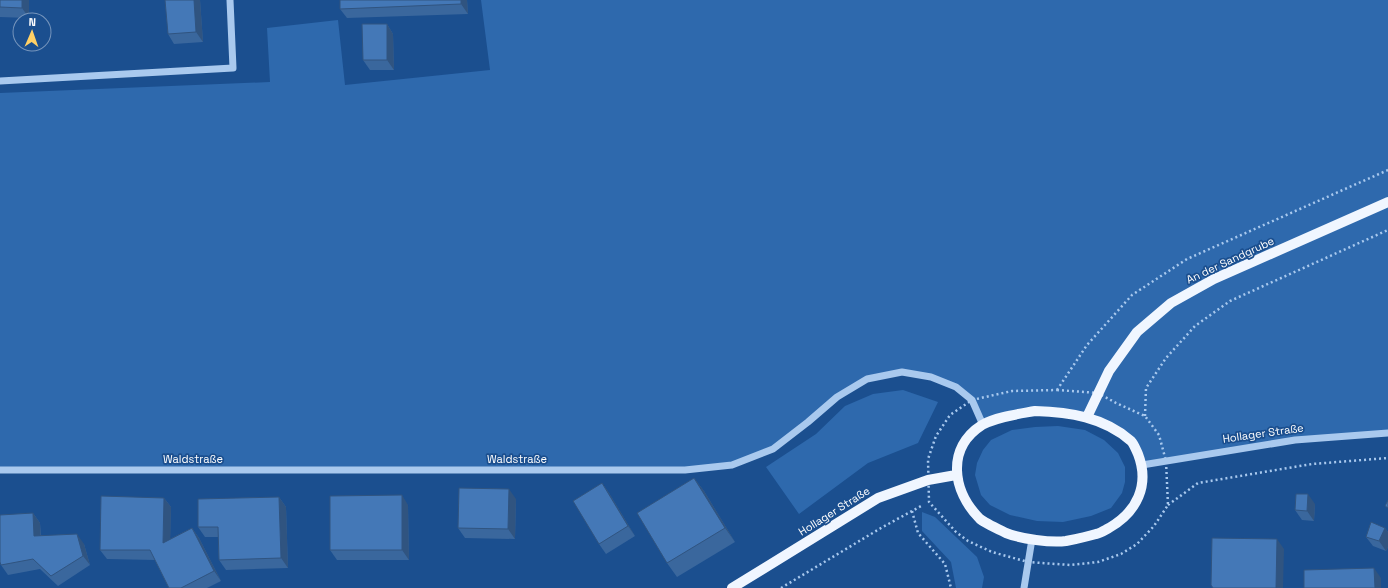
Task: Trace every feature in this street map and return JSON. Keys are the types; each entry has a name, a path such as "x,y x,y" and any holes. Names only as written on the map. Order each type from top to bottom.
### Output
{"main road":[{"name":"An der Sandgrube","path":"1087,417 1109,371 1137,332 1171,303 1214,279 1388,202"},
{"path":"1035,411 1059,412 1087,417 1112,427 1132,442 1142,465 1143,485 1136,503 1120,522 1098,534 1065,541 1032,539 1007,533 981,520 965,500 956,475 959,454 968,436 983,425 1009,416 1035,411"},
{"name":"Hollager Straße","path":"732,588 878,498 928,480 956,475"}],"street":[{"path":"0,81 233,68 230,0"},
{"name":"Waldstraße","path":"0,470 685,470 732,465 773,449 837,397 867,379 902,372 931,377 956,387 972,400 983,425"},
{"name":"Hollager Straße","path":"1142,465 1295,440 1388,433"},
{"path":"1024,588 1032,539"}],"path":[{"path":"1145,416 1146,388 1166,358 1195,326 1230,301 1388,230"},
{"path":"1168,505 1166,461 1159,435 1145,416 1098,393 1057,390 1012,391 972,400 950,415 936,436 928,459 929,502 956,532 968,542 992,552 1028,562 1070,565 1098,562 1121,554 1137,544 1154,526 1168,505 1198,483 1312,464 1388,458"},
{"path":"780,588 929,502"},
{"path":"912,511 918,533 945,564 951,588"}],"shaded area":[{"path":"481,0 1388,0 1388,433 1295,440 1142,465 1132,442 1112,427 1059,412 983,425 972,400 956,387 902,372 867,379 773,449 732,465 685,470 0,470 0,93 270,82 267,28 338,20 345,85 490,70"},
{"path":"903,390 938,402 918,443 868,463 799,514 766,467 816,434 845,406 873,394"},
{"path":"1058,426 1085,430 1104,440 1118,453 1125,467 1125,482 1122,493 1111,508 1091,516 1063,522 1037,521 1010,515 990,505 981,495 975,475 977,463 983,450 991,440 1012,430"},
{"path":"922,512 935,517 977,557 984,577 982,588 956,588 951,562 922,531"}],"building":[{"path":"0,0 22,0 22,8 0,7"},
{"path":"165,0 194,0 196,32 168,34"},
{"path":"340,0 461,0 461,4 340,9"},
{"path":"362,24 387,24 387,60 363,60"},
{"path":"694,478 725,528 667,563 637,513"},
{"path":"602,483 628,526 599,544 573,501"},
{"path":"459,488 509,489 508,529 458,528"},
{"path":"1296,494 1308,494 1307,511 1295,510"},
{"path":"402,495 402,550 330,550 330,496"},
{"path":"101,496 164,498 163,543 192,528 214,571 181,588 169,588 150,550 100,550"},
{"path":"279,497 281,558 219,560 218,527 198,527 198,499"},
{"path":"1388,500 1388,508 1385,506"},
{"path":"33,513 34,536 77,534 83,556 51,576 33,559 1,565 0,515"},
{"path":"1371,522 1385,528 1379,541 1366,537"},
{"path":"1212,538 1277,539 1276,588 1213,588 1211,585"},
{"path":"1374,568 1375,588 1304,588 1304,570"}]}
